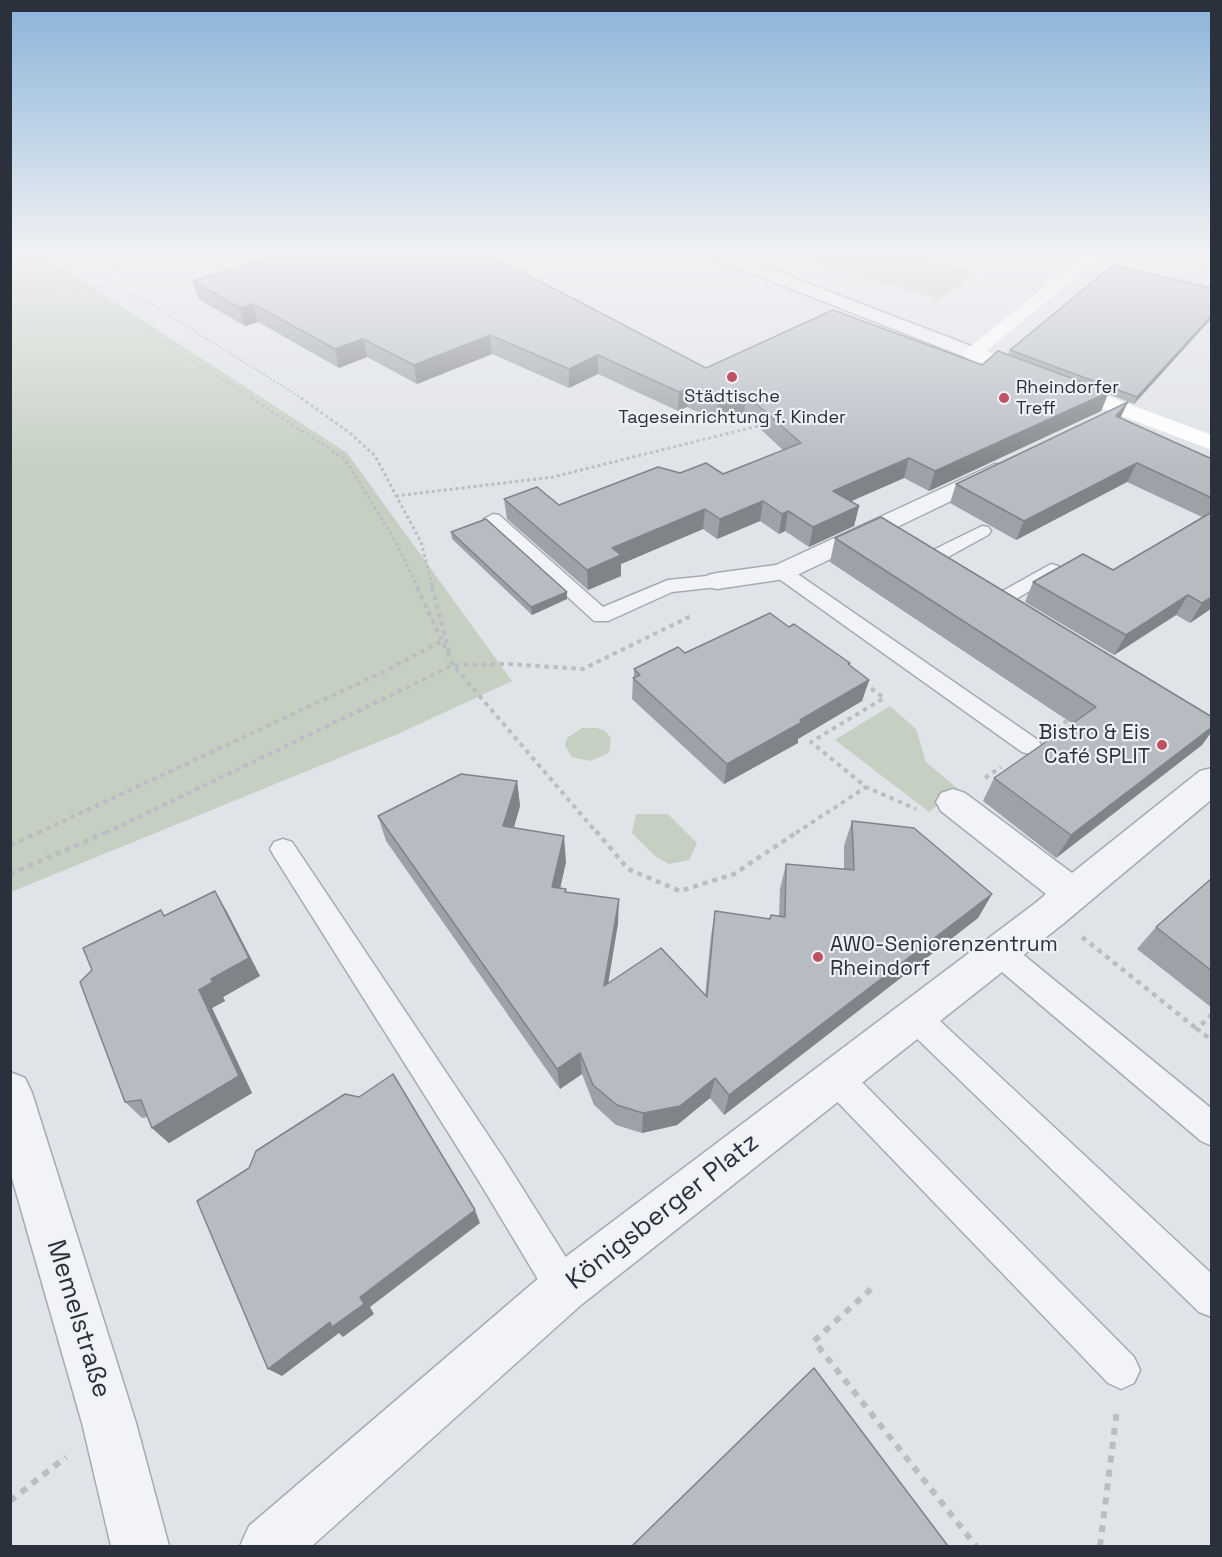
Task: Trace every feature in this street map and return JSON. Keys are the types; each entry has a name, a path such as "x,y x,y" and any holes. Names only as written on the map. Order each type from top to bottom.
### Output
{"main road":[{"path":"972,353 1008,325"},
{"path":"972,353 1212,443"}],"street":[{"path":"899,325 972,353"},
{"path":"1091,424 1123,409"},
{"path":"717,581 782,572 1017,460"},
{"path":"878,527 1029,619"},
{"name":"Königsberger Platz","path":"269,1546 564,1288 1062,903 1212,780"},
{"path":"953,802 1062,903"},
{"name":"Memelstraße","path":"10,1093 17,1144 109,1424 140,1546"}],"lane":[{"path":"493,519 601,615 668,586 717,581"},
{"path":"930,559 982,531"},
{"path":"980,589 1051,570"},
{"path":"782,572 1030,746"},
{"path":"284,849 564,1288"},
{"path":"999,952 1212,1130"},
{"path":"915,1017 1212,1299"},
{"path":"836,1078 1121,1370"}],"path":[{"path":"135,325 297,426 345,459 397,544 453,665 628,869 680,891 734,874 866,787"},
{"path":"184,325 303,399 350,433 375,456 421,542 453,665"},
{"path":"396,496 552,477 771,423"},
{"path":"10,846 383,672 442,641"},
{"path":"10,874 115,829 453,665"},
{"path":"856,677 884,698 811,742 866,787 930,816 953,802"},
{"path":"1062,903 1197,1029 1212,1040"},
{"path":"1197,1029 1212,1014"},
{"path":"871,1289 814,1341 976,1546"},
{"path":"1100,1546 1121,1370"},
{"path":"10,1501 109,1424"}],"green space":[{"path":"11,325 150,325 347,453 512,681 400,733 11,892"},
{"path":"890,706 916,729 926,762 958,789 929,812 835,740"},
{"path":"582,728 597,728 605,731 611,738 609,753 590,761 572,757 565,746 567,738"},
{"path":"636,814 668,814 697,843 689,860 669,864 655,856 632,833"}],"building":[{"path":"291,325 623,325 706,368 801,325 873,325 982,365 998,351 1109,392 935,471 909,458 833,491 859,506 813,527 788,511 782,514 763,501 720,519 705,509 612,548 621,555 587,570 504,499 537,487 559,505 658,467 680,473 706,463 723,474 801,443 746,395 718,402 688,388 679,392 598,355 569,369 490,335 414,365 363,339 335,349"},
{"path":"1041,325 1203,325 1137,397 1010,350"},
{"path":"1128,402 1116,416 1212,459 1212,498 1137,463 1024,521 956,484"},
{"path":"1212,512 1212,597 1202,603 1188,595 1126,635 1033,582 1083,554 1113,570"},
{"path":"881,517 1212,717 1212,727 1071,835 994,778 1096,707 835,538"},
{"path":"486,519 567,592 531,607 451,532"},
{"path":"770,613 789,627 794,624 850,663 848,664 869,680 800,720 802,722 727,764 633,678 640,675 634,669 678,647 685,653"},
{"name":"AWO-Seniorenzentrum Rheindorf","path":"461,774 517,781 503,826 564,836 552,887 566,889 565,892 619,899 604,986 661,948 707,997 715,911 770,919 771,915 785,917 786,864 854,870 852,821 914,828 992,894 729,1095 715,1078 680,1106 643,1113 617,1105 593,1085 580,1053 557,1069 378,816"},
{"path":"1212,878 1212,971 1156,927"},
{"path":"215,891 249,958 211,979 213,982 199,990 239,1076 152,1128 141,1100 125,1102 80,982 92,970 83,948 161,910 164,916"},
{"path":"393,1074 475,1210 360,1297 364,1304 332,1327 330,1322 268,1369 197,1201 249,1168 256,1151 345,1094 359,1097"},
{"path":"814,1368 948,1546 632,1546"}],"place":[{"name":"Städtische Tageseinrichtung f. Kinder","path":"732,377"},
{"name":"Rheindorfer Treff","path":"1004,398"},
{"name":"Bistro & Eis Café SPLIT","path":"1162,745"},
{"name":"AWO-Seniorenzentrum Rheindorf","path":"818,957"}]}
